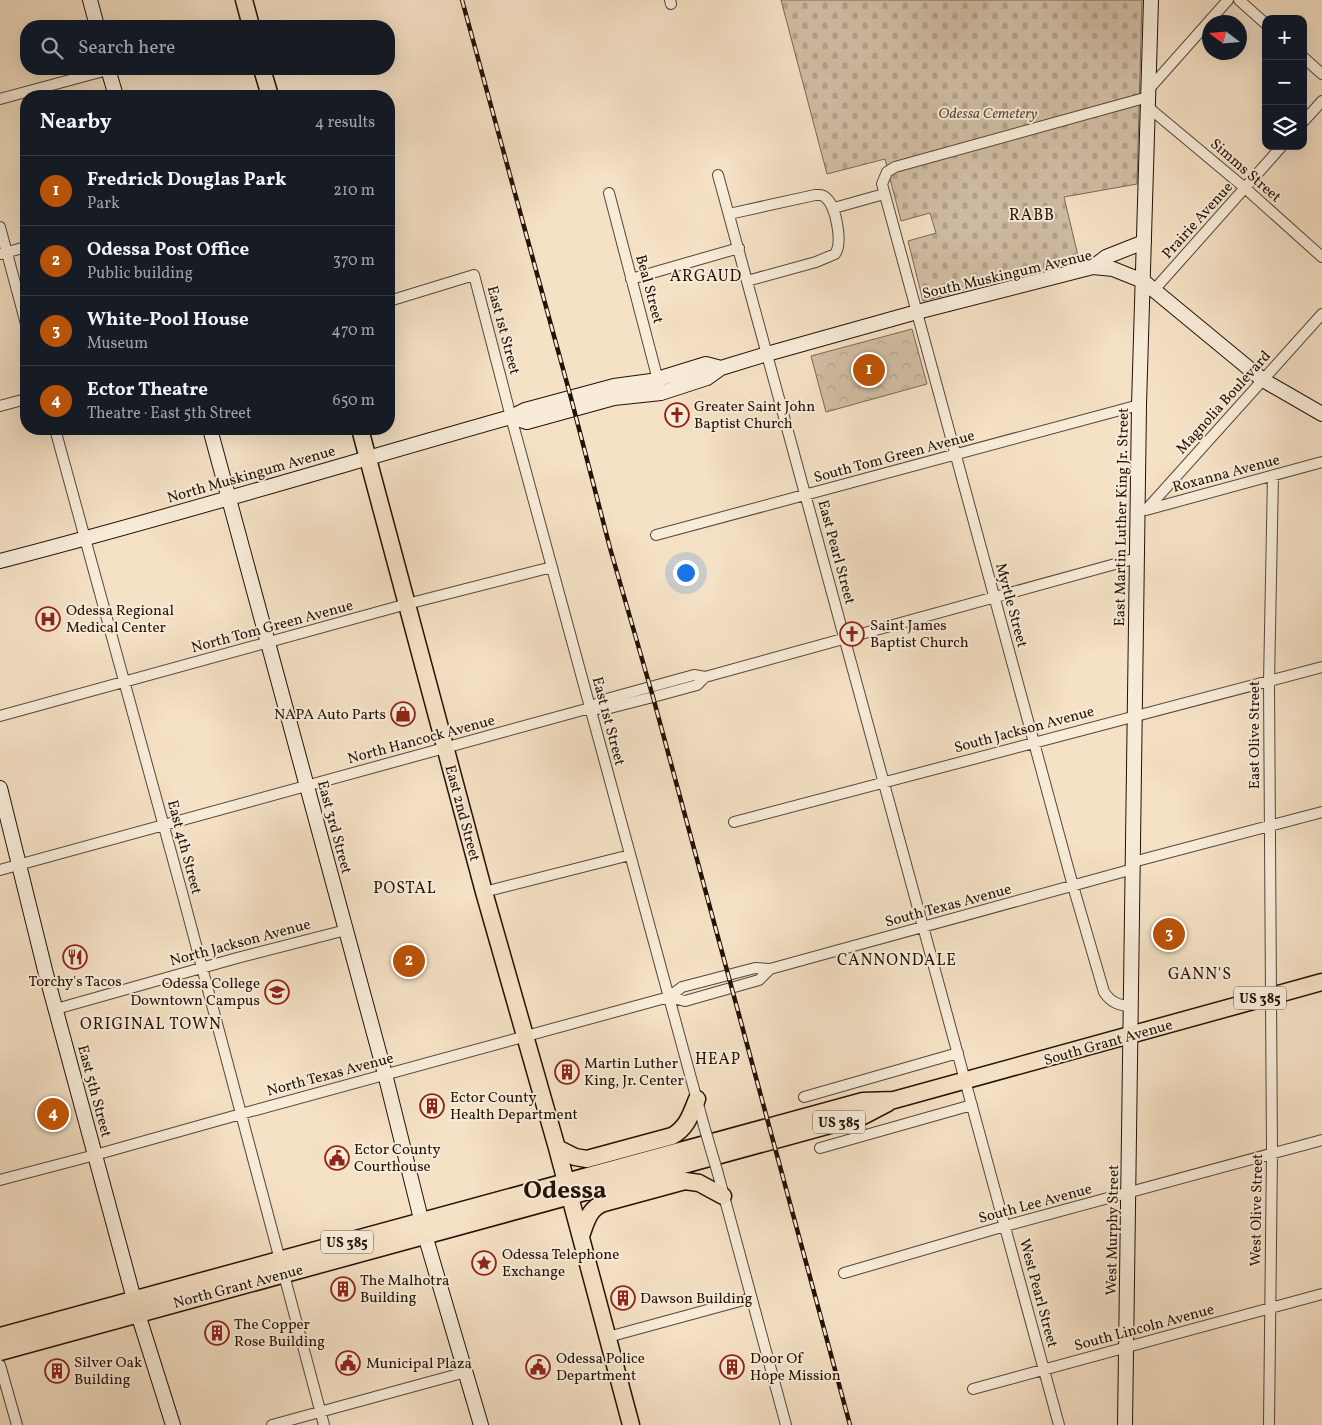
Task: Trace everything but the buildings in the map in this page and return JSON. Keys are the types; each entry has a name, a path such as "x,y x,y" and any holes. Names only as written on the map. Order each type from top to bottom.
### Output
{"main road":[{"path":"244,0 249,20"},
{"path":"264,75 268,90"},
{"name":"East 2nd Street","path":"362,435 484,892 557,1148 631,1425"},
{"name":"South Grant Avenue","path":"707,1151 863,1116 894,1100 1322,982"},
{"path":"557,1148 575,1157 587,1159 666,1138 678,1133 685,1126 697,1099"},
{"name":"North Grant Avenue","path":"0,1352 136,1307 707,1151"},
{"path":"581,1236 591,1211 604,1203 689,1180 700,1183 723,1196"},
{"name":"North Grant Avenue","path":"0,1336 136,1307"}],"street":[{"path":"90,0 95,20"},
{"name":"East Martin Luther King Jr. Street","path":"1131,1035 1137,558 1142,511 1139,405 1151,0"},
{"path":"834,208 884,194 882,184 884,178 889,170 895,167 1148,98 1228,0"},
{"path":"1239,0 1262,20"},
{"path":"1306,60 1322,74"},
{"path":"33,90 87,75"},
{"path":"111,75 114,90"},
{"path":"0,99 20,93"},
{"name":"Simms Street","path":"1148,98 1322,258"},
{"path":"1307,118 1322,101"},
{"name":"Prairie Avenue","path":"1154,290 1278,150"},
{"name":"East Pearl Street","path":"718,175 965,1081"},
{"name":"Beal Street","path":"609,193 661,393"},
{"name":"Myrtle Street","path":"884,194 918,312 1073,886 1104,992 1108,999 1114,1003 1132,1007"},
{"path":"729,214 815,195 822,195 834,208 839,244 835,254 816,262 747,281"},
{"path":"0,227 3,253 20,305"},
{"path":"1093,267 1106,258 1144,242"},
{"path":"631,279 738,248"},
{"path":"3,253 20,249"},
{"name":"South Muskingum Avenue","path":"572,404 661,393 707,378 721,368 767,354 918,312 1093,267 1113,269 1143,281 1263,380 1322,414"},
{"name":"East 1st Street","path":"395,298 474,275 668,996 786,1425"},
{"name":"Magnolia Boulevard","path":"1142,511 1322,314"},
{"name":"South Muskingum Avenue","path":"572,404 614,386 658,379 706,364 721,368"},
{"path":"0,406 20,401"},
{"name":"North Muskingum Avenue","path":"0,561 229,499 368,457 512,417 525,410 572,404"},
{"name":"South Tom Green Avenue","path":"656,535 1139,405"},
{"name":"East 4th Street","path":"57,435 164,825 324,1425"},
{"name":"East 3rd Street","path":"212,435 385,1074 424,1228 480,1425"},
{"name":"Roxanna Avenue","path":"1142,511 1322,462"},
{"name":"East Olive Street","path":"1272,995 1269,682 1273,476"},
{"name":"North Hancock Avenue","path":"0,870 590,708 606,710 697,685 705,677 1137,558"},
{"name":"North Tom Green Avenue","path":"0,716 407,604 552,567"},
{"name":"South Jackson Avenue","path":"734,822 1322,667"},
{"name":"East 5th Street","path":"0,788 56,1009 136,1307 173,1425"},
{"name":"South Texas Avenue","path":"668,996 685,1002 759,980 770,969 1073,886 1133,866 1322,812"},
{"path":"484,892 630,855"},
{"name":"North Jackson Avenue","path":"56,1009 346,930"},
{"name":"West Olive Street","path":"1269,1425 1272,995"},
{"name":"North Texas Avenue","path":"0,1180 668,996"},
{"name":"West Murphy Street","path":"1125,1425 1131,1035"},
{"path":"804,1097 958,1053"},
{"name":"West Pearl Street","path":"965,1081 1059,1425"},
{"path":"820,1148 972,1105"},
{"name":"South Lee Avenue","path":"844,1273 1005,1226 1322,1140"},
{"name":"South Lincoln Avenue","path":"973,1389 1322,1294"},
{"path":"608,1337 752,1298"},
{"path":"0,1365 17,1425"},
{"path":"272,1425 466,1372"}],"green space":[{"name":"Odessa Cemetery","path":"781,0 1142,0 1137,184 1064,197 1079,260 923,301 908,241 936,233 930,213 901,221 885,159 827,174"},
{"path":"912,329 927,384 826,412 811,356"}],"railway":[{"path":"462,0 850,1425"}],"place":[{"name":"Fredrick Douglas Park","path":"869,370"},
{"name":"Greater Saint John Baptist Church","path":"677,415"},
{"name":"Odessa Regional Medical Center","path":"48,619"},
{"name":"Saint James Baptist Church","path":"852,634"},
{"name":"NAPA Auto Parts","path":"403,714"},
{"name":"White-Pool House","path":"1169,934"},
{"name":"Torchy's Tacos","path":"75,957"},
{"name":"Odessa Post Office","path":"409,961"},
{"name":"Odessa College Downtown Campus","path":"277,992"},
{"name":"Martin Luther King, Jr. Center","path":"567,1072"},
{"name":"Ector County Health Department","path":"432,1106"},
{"name":"Ector Theatre","path":"53,1114"},
{"name":"Ector County Courthouse","path":"337,1158"},
{"name":"Odessa Telephone Exchange","path":"484,1263"},
{"name":"The Malhotra Building","path":"343,1289"},
{"name":"Dawson Building","path":"623,1298"},
{"name":"The Copper Rose Building","path":"217,1333"},
{"name":"Municipal Plaza","path":"348,1363"},
{"name":"Odessa Police Department","path":"538,1367"},
{"name":"Door Of Hope Mission","path":"732,1367"},
{"name":"Silver Oak Building","path":"57,1371"}],"district":[{"name":"RABB","path":"1032,214"},
{"name":"ARGAUD","path":"706,275"},
{"name":"POSTAL","path":"405,887"},
{"name":"CANNONDALE","path":"897,959"},
{"name":"GANN'S","path":"1200,973"},
{"name":"ORIGINAL TOWN","path":"151,1023"},
{"name":"HEAP","path":"718,1058"},
{"name":"Odessa","path":"565,1189"}]}
